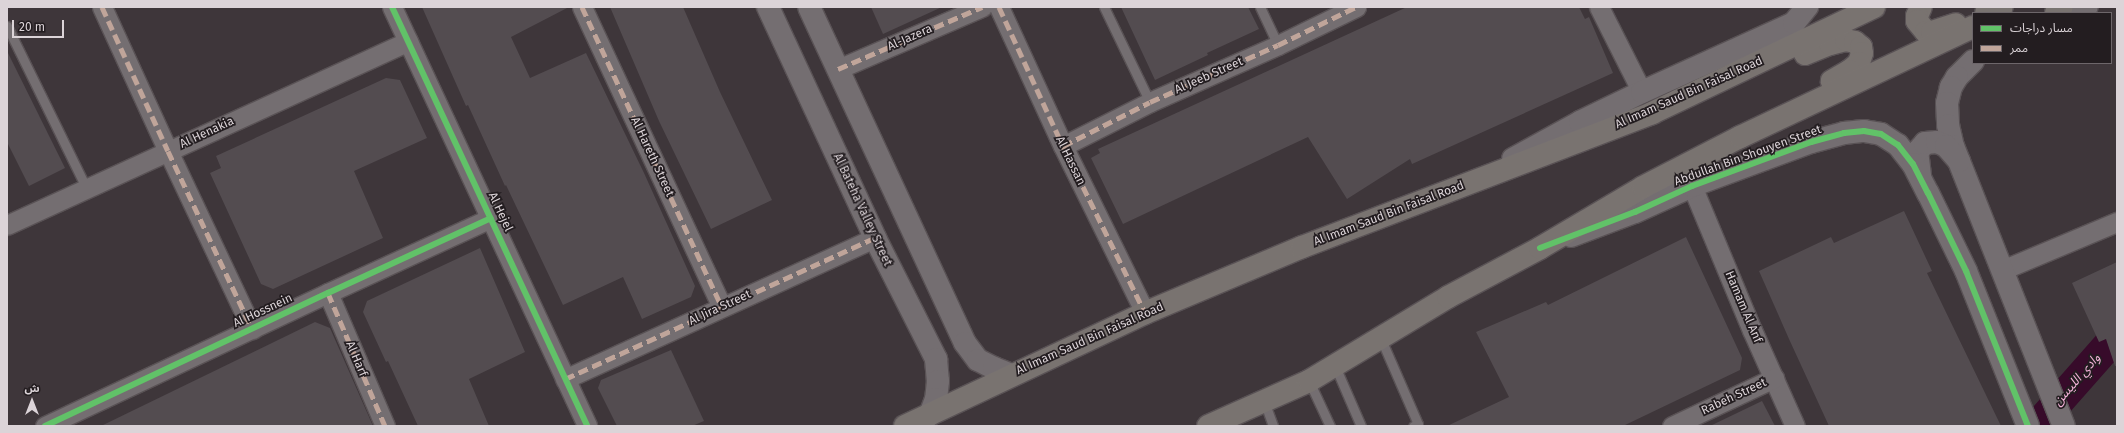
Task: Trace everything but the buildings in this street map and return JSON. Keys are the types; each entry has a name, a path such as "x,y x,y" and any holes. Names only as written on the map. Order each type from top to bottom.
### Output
{"main road":[{"name":"Al Imam Saud Bin Faisal Road","path":"905,426 1011,374 1145,313 1302,247 1652,113 1874,7"},
{"path":"1921,7 1917,16 1917,21 1926,32 1932,32 1972,18"},
{"path":"1989,12 2002,7"},
{"path":"2002,12 2012,7"},
{"path":"1208,426 1309,381 1381,339 1448,297 1540,248 1643,187 1740,137 1870,75 1901,63 1972,27"},
{"path":"1694,93 1795,58 1830,44 1846,40 1856,42 1861,47 1862,53 1859,63 1849,72 1778,108 1740,137"}],"street":[{"path":"102,7 252,329"},
{"name":"Al Hejel","path":"392,7 587,426"},
{"name":"Al Hareth Street","path":"582,7 722,307"},
{"name":"Al Bateha Valley Street","path":"768,7 875,238 936,359 938,381 936,399 930,415"},
{"path":"809,7 965,344 978,360 1011,374"},
{"name":"Al-Jazera","path":"838,70 982,7"},
{"name":"Al Hassan","path":"999,7 1062,146 1145,313"},
{"name":"Al Jeeb Street","path":"1062,146 1150,102 1278,45 1356,7"},
{"path":"1599,7 1642,92"},
{"path":"1469,183 1580,122 1642,92 1794,24 1806,7"},
{"path":"2076,12 2088,7"},
{"name":"Al Henakia","path":"7,225 408,41"},
{"path":"1972,62 1957,77 1951,87 1947,103 1948,125 1953,146 2064,426"},
{"name":"Abdullah Bin Shouyen Street","path":"1540,248 1635,212 1692,186 1811,142 1844,133 1864,131 1881,134 1898,145 1920,177 1966,271 2028,426"},
{"path":"1920,177 1917,152 1925,143 1937,142 1946,146 1959,162"},
{"name":"Hamam Al Anf","path":"1692,186 1752,330 1795,426"},
{"name":"Al Hossnein","path":"45,426 491,218"},
{"path":"2002,270 2117,222"},
{"name":"Al Jira Street","path":"565,379 875,238"},
{"name":"Al Harf","path":"328,293 384,426"},
{"name":"Rabeh Street","path":"1672,426 1774,378"}],"lane":[{"path":"1104,7 1150,102"},
{"path":"1260,7 1278,45"},
{"path":"7,26 87,189"},
{"path":"1381,339 1418,424 1413,426"},
{"path":"1335,366 1361,426"},
{"path":"1309,381 1330,426"},
{"path":"1264,401 1273,426"}],"waterway":[{"name":"وادي الليسن","path":"2036,426 2117,334"}],"marked path":[{"path":"102,7 252,329"},
{"path":"582,7 722,307"},
{"path":"838,69 982,7"},
{"path":"999,7 1063,146 1145,313"},
{"path":"1063,146 1150,102 1278,45 1356,7"},
{"path":"565,379 875,238"},
{"path":"328,293 385,426"}],"cycle path":[{"path":"392,7 587,426"},
{"path":"1540,248 1635,212 1692,186 1811,142 1844,133 1864,131 1881,134 1898,145 1913,164 1928,193 1966,271 2028,426"},
{"path":"45,426 491,218"}]}
